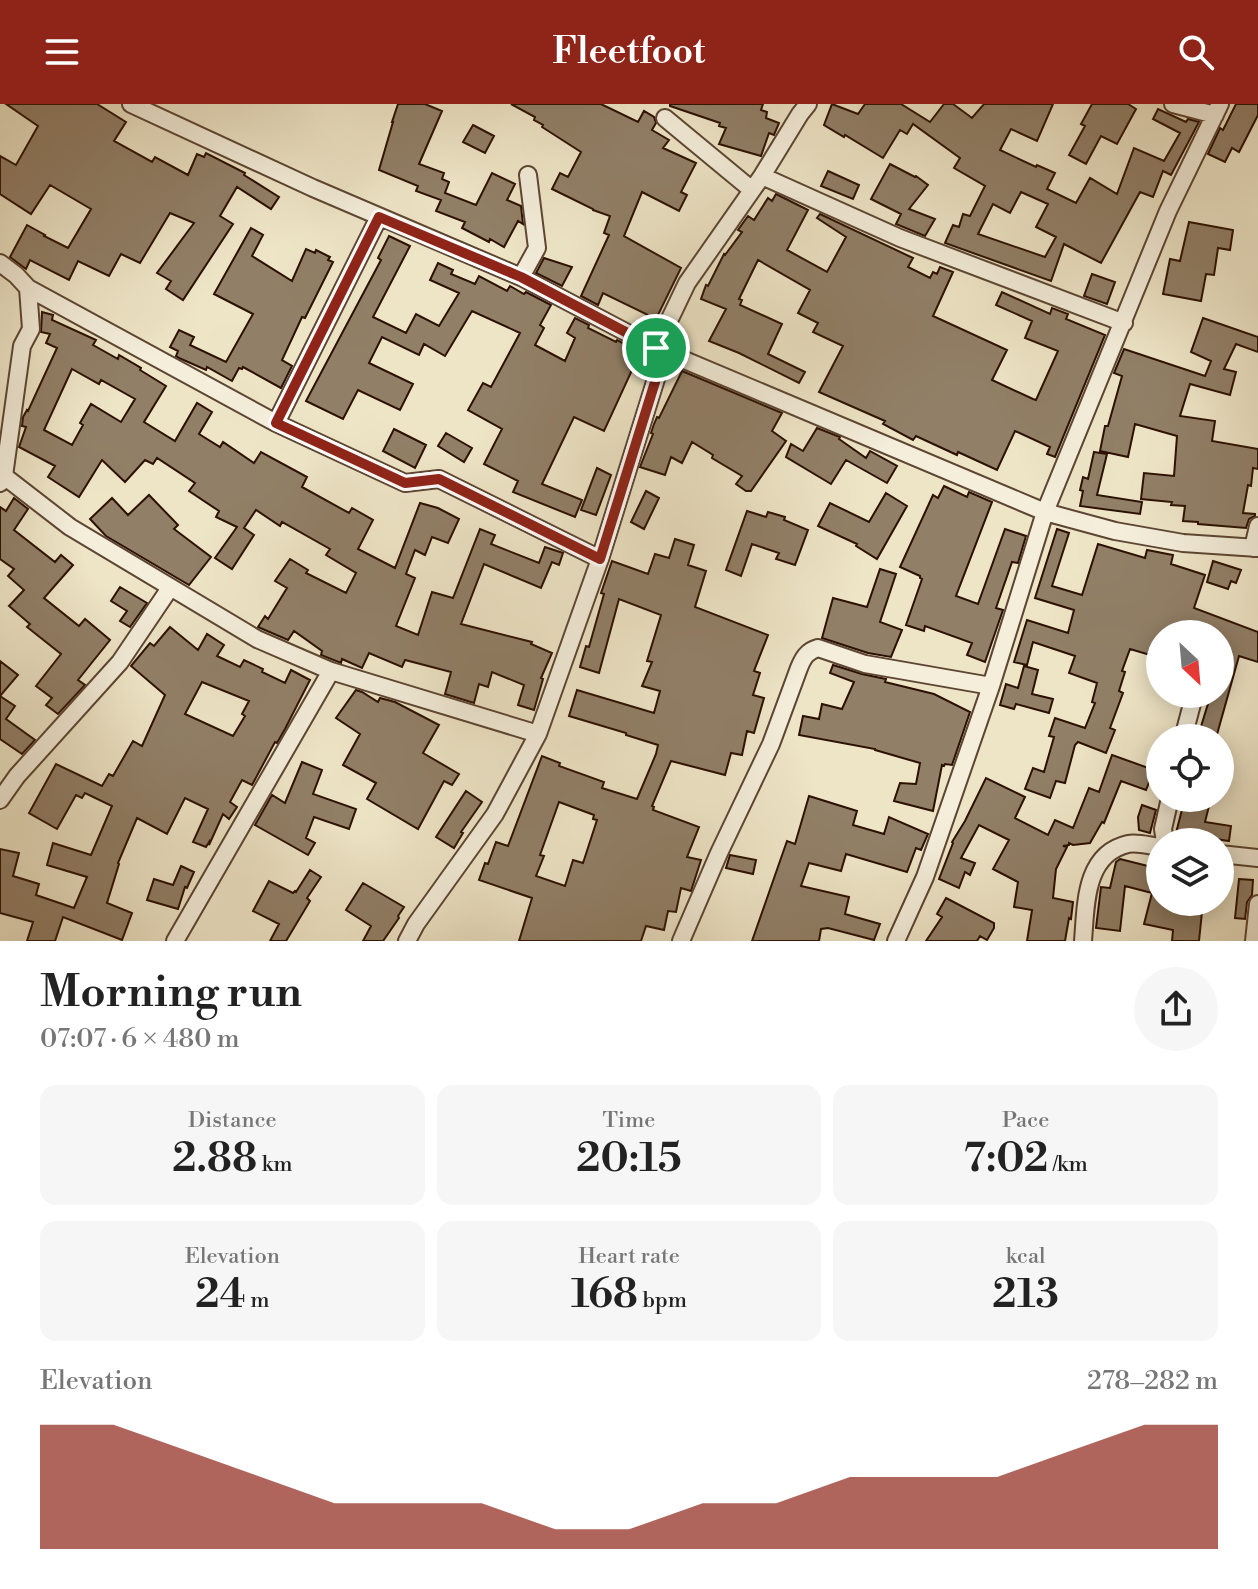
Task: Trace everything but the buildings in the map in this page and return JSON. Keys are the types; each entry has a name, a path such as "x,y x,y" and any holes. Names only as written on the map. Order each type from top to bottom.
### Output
{"street":[{"path":"131,104 379,217 521,277 656,348 1045,512 1115,531 1183,543 1256,548 1258,526"},
{"path":"407,941 495,814 538,734 600,559 660,366 656,348 687,283 808,104"},
{"path":"896,941 925,877 991,686 1045,512 1168,211 1217,109 1173,104"},
{"path":"665,118 757,183 1124,323"},
{"path":"521,277 537,248 528,175"},
{"path":"276,423 379,217"},
{"path":"0,263 28,288 276,423 405,483 439,479 600,559"},
{"path":"28,288 31,329 22,346 2,479 70,527 257,639 331,671 538,734"},
{"path":"0,800 17,776 120,662 170,588"},
{"path":"681,941 771,744 802,659 811,650 818,648 865,664 991,686"},
{"path":"175,941 331,671"},
{"path":"1083,941 1091,876 1115,849 1131,843 1146,845"},
{"path":"1234,855 1258,858"},
{"path":"1254,941 1258,904"}],"route":[{"path":"379,217 521,277 656,348 660,366 600,559 439,479 405,483 276,423 379,217"}]}
